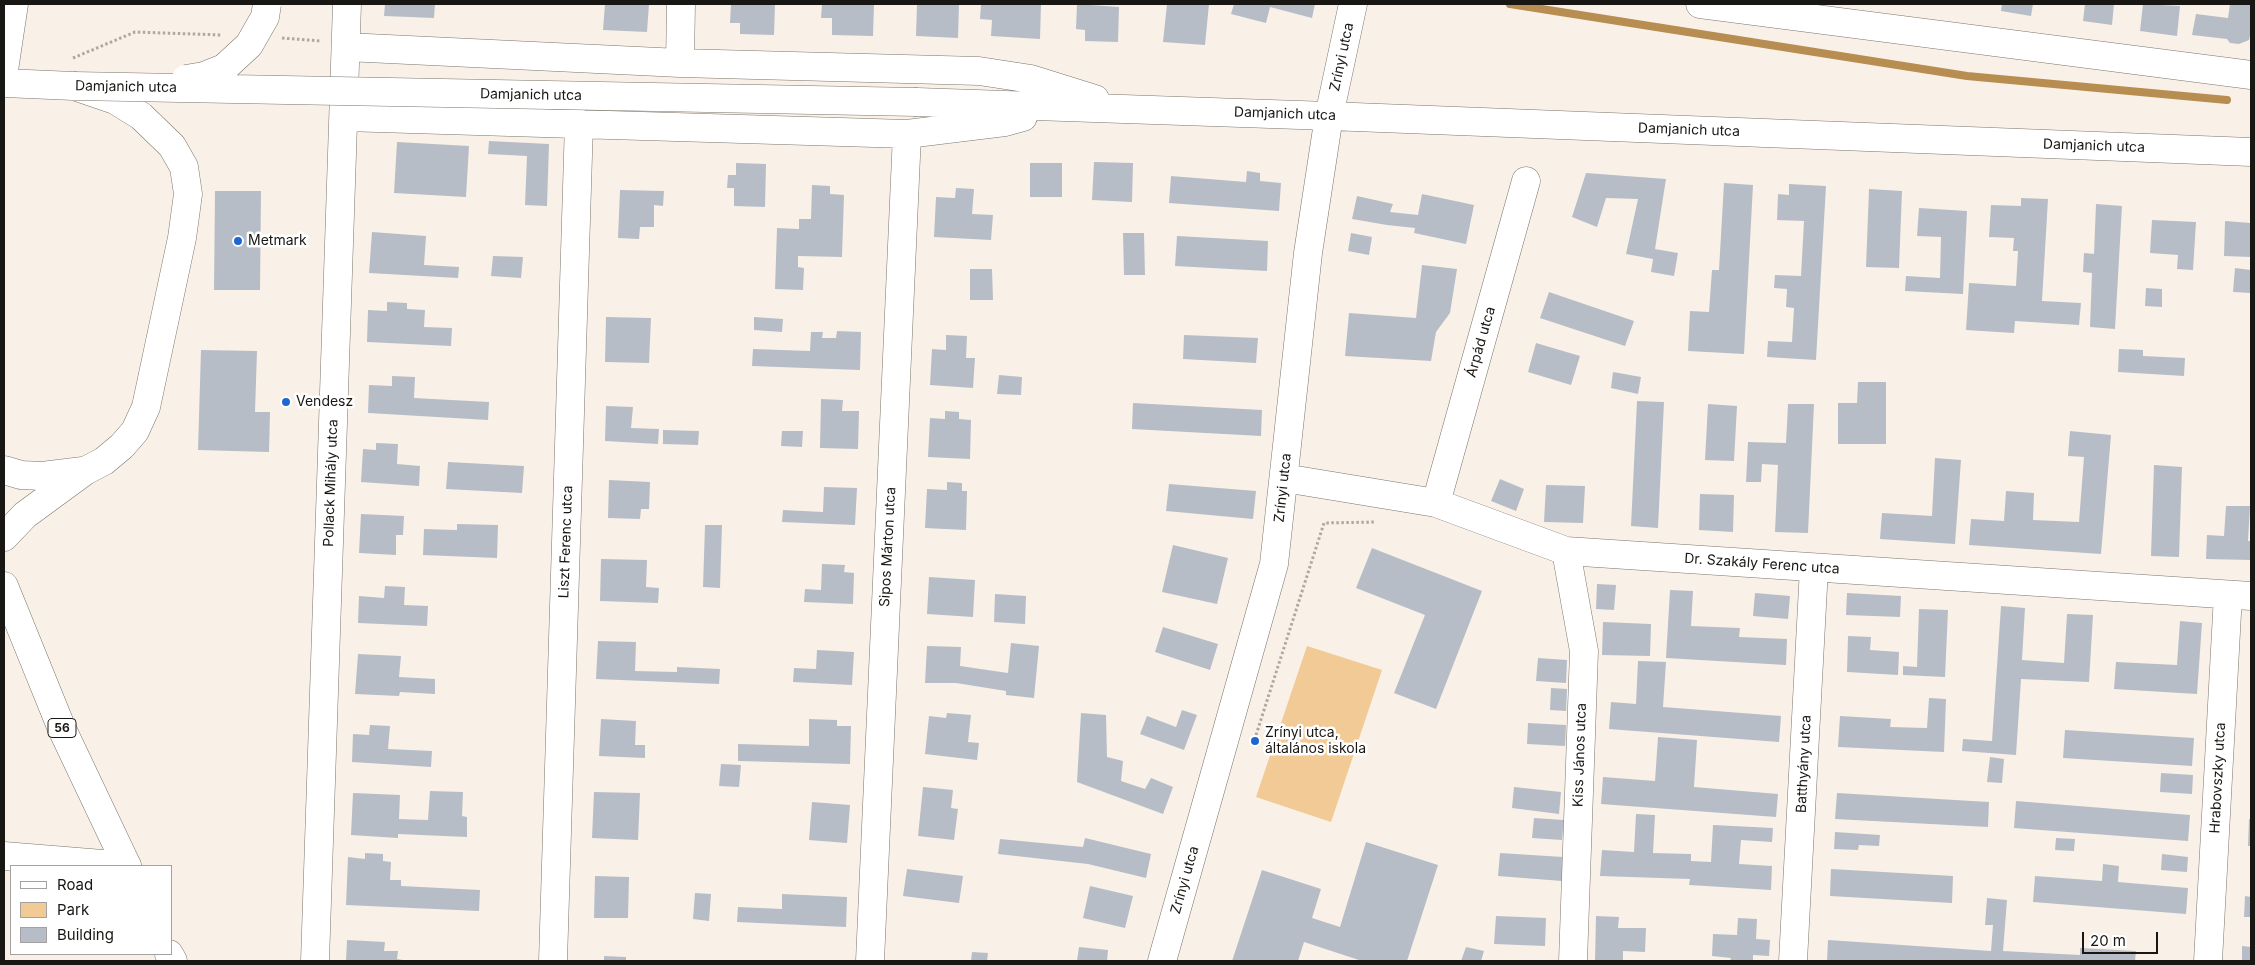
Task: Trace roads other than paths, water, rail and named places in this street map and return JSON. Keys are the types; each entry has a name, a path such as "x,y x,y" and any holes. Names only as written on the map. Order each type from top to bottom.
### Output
{"street":[{"path":"4,70 14,4"},
{"path":"74,86 176,80 204,76 224,68 249,45 264,16 267,4"},
{"name":"Pollack Mihály utca","path":"315,961 347,4"},
{"path":"680,63 681,4"},
{"name":"Zrínyi utca","path":"1162,961 1274,564 1308,253 1329,116 1353,4"},
{"path":"1700,4 2251,75"},
{"name":"Damjanich utca","path":"346,47 680,63 979,71 1031,80 1127,109"},
{"name":"Damjanich utca","path":"4,83 74,86 917,102 2251,152"},
{"path":"4,537 25,514 85,471 104,461 122,446 135,431 146,407 182,238 188,194 184,167 172,146 141,116 115,100 74,86"},
{"name":"Damjanich utca","path":"344,116 907,134 1005,122 1058,107"},
{"name":"Liszt Ferenc utca","path":"553,961 579,124"},
{"name":"Sipos Márton utca","path":"870,961 907,134"},
{"name":"Árpád utca","path":"1436,503 1526,180"},
{"path":"4,470 21,475 42,476 85,471"},
{"name":"Dr. Szakály Ferenc utca","path":"1284,478 1436,503 1566,551 2239,596"},
{"name":"Kiss János utca","path":"1566,551 1584,652 1573,961"},
{"name":"Batthyány utca","path":"1793,961 1814,568"},
{"name":"56","path":"4,586 62,729 127,865"},
{"name":"Hrabovszky utca","path":"2208,961 2239,596"},
{"path":"4,856 115,865"}],"waterway":[{"path":"1510,4 1967,76 2227,100"}],"place":[{"name":"Metmark","path":"238,241"},
{"name":"Vendesz","path":"286,402"},
{"name":"Zrínyi utca, általános iskola","path":"1255,741"}]}
